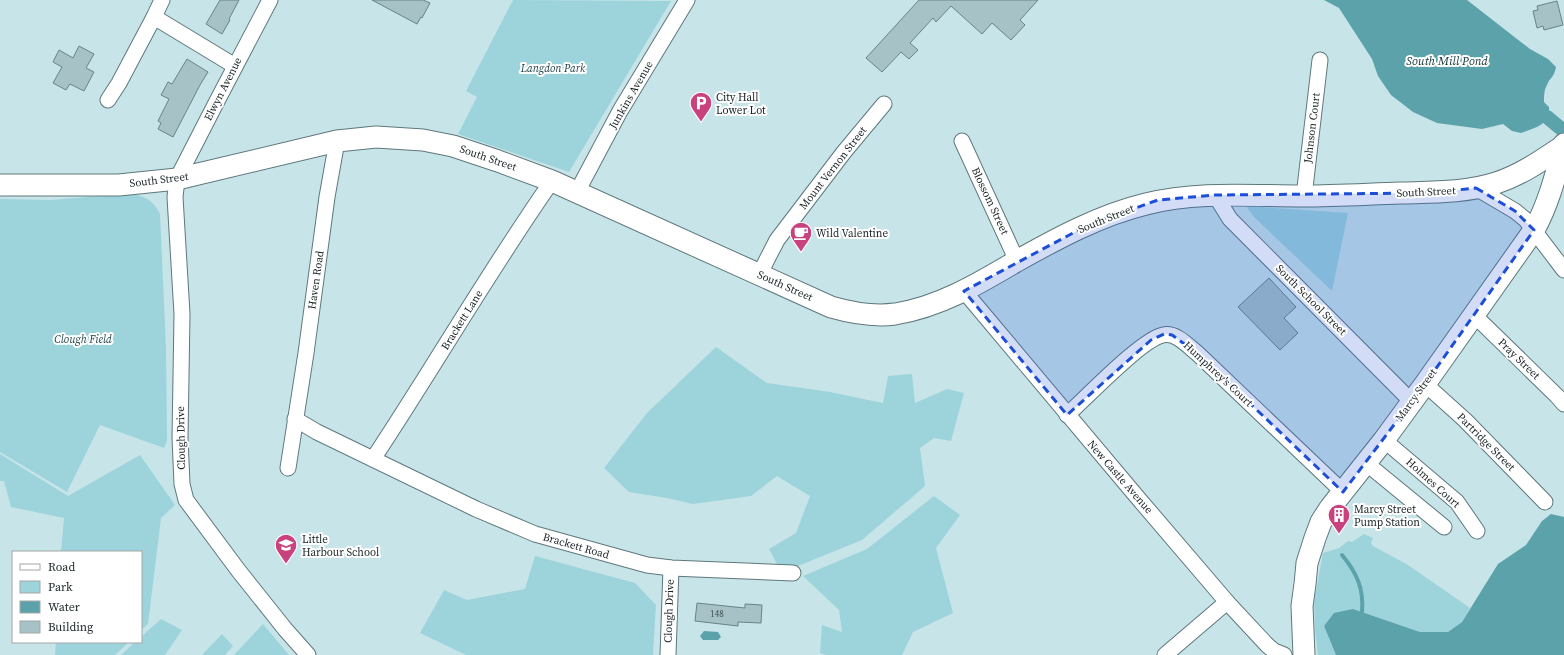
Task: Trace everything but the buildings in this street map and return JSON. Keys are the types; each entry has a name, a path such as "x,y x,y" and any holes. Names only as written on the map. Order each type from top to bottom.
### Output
{"street":[{"path":"108,100 119,83 162,0"},
{"name":"Elwyn Avenue","path":"177,179 270,0"},
{"name":"Junkins Avenue","path":"577,192 620,111 687,0"},
{"path":"154,17 236,66"},
{"name":"Johnson Court","path":"1304,196 1320,60"},
{"name":"Mount Vernon Street","path":"759,275 777,240 844,152 884,104"},
{"name":"South Street","path":"0,185 119,185 177,179 337,141 376,137 423,140 453,146 552,181 831,306 863,314 894,314 912,310 964,291 1088,224 1133,207 1158,200 1215,195 1304,196 1429,193 1476,188 1497,183 1527,170 1564,145"},
{"name":"Haven Road","path":"288,468 307,345 327,197 337,141"},
{"name":"Blossom Street","path":"962,141 1017,261"},
{"name":"Marcy Street","path":"1304,655 1302,606 1308,563 1321,522 1342,492 1384,440 1412,402 1534,230 1552,191 1564,145"},
{"name":"Clough Drive","path":"177,179 175,197 182,314 180,438 182,484 186,500 238,570 285,629 308,655"},
{"name":"Brackett Lane","path":"373,459 506,249 552,181"},
{"path":"1476,188 1515,211 1526,220 1564,270"},
{"name":"South School Street","path":"1215,195 1230,219 1412,402"},
{"name":"New Castle Avenue","path":"964,291 1067,415 1227,602 1267,645 1274,651 1284,655"},
{"name":"Pray Street","path":"1474,315 1564,404"},
{"name":"Humphrey's Court","path":"1067,415 1136,351 1151,340 1164,334 1172,335 1197,353 1342,492"},
{"name":"Partridge Street","path":"1424,384 1465,420 1545,502"},
{"path":"295,420 373,459"},
{"name":"Holmes Court","path":"1384,440 1457,502 1477,531"},
{"name":"Brackett Road","path":"373,459 476,509 535,534 647,565 671,568 793,573"},
{"path":"1366,463 1444,527"},
{"name":"Clough Drive","path":"668,655 671,568"},
{"path":"1165,655 1227,602"}],"highlighted area":[{"path":"1476,188 1515,211 1534,230 1425,384 1343,492 1197,353 1172,335 1164,334 1151,340 1067,415 964,291 1088,225 1158,200 1215,195 1429,193"}],"green space":[{"name":"Langdon Park","path":"513,0 671,1 569,172 458,134 477,97 466,91"},
{"name":"Clough Field","path":"127,194 138,195 147,199 154,205 160,214 166,347 167,441 164,448 100,425 67,492 0,452 0,199 50,200"},
{"path":"1246,206 1348,213 1332,291 1254,217"},
{"path":"716,347 767,383 830,392 883,403 888,376 912,374 915,403 947,389 964,393 951,441 934,438 920,448 925,486 862,540 793,568 777,564 769,549 796,533 810,496 777,476 751,496 693,504 629,492 604,468 647,413"},
{"path":"0,454 68,496 140,455 175,505 161,518 148,624 142,629 142,551 61,551 64,518 11,507 4,481 0,481"},
{"path":"934,496 960,515 936,548 953,613 913,632 902,655 826,655 820,653 822,625 842,632 839,610 803,576 867,549"},
{"path":"1364,534 1373,538 1371,543 1373,546 1408,565 1470,608 1462,622 1448,632 1420,632 1353,609 1324,626 1336,655 1318,655 1314,601 1323,553 1339,548 1348,541 1352,542"},
{"path":"535,556 635,583 656,605 653,655 466,655 420,633 444,590 467,600 525,589"},
{"path":"161,619 182,630 165,655 121,655 134,643 142,643 142,636"},
{"path":"263,624 289,655 234,655"},
{"path":"222,634 233,646 225,655 202,655"},
{"path":"56,643 128,643 115,655 55,655"}],"water":[{"name":"South Mill Pond","path":"1324,0 1467,0 1530,49 1548,59 1556,67 1544,93 1544,102 1549,107 1549,113 1542,124 1521,133 1512,131 1503,124 1482,129 1437,123 1413,112 1391,95 1378,76 1372,59 1339,8"},
{"path":"1551,514 1564,517 1564,655 1336,655 1324,626 1334,613 1353,609 1420,632 1448,632 1462,622 1498,564 1526,545 1542,521"},
{"path":"704,631 718,632 721,637 718,640 703,640 700,636"}],"waterway":[{"path":"1547,117 1564,131"},
{"path":"1342,555 1352,568 1361,589 1362,612"}],"place":[{"name":"City Hall Lower Lot","path":"701,122"},
{"name":"Wild Valentine","path":"801,252"},
{"name":"Marcy Street Pump Station","path":"1339,534"},
{"name":"Little Harbour School","path":"286,564"}]}
